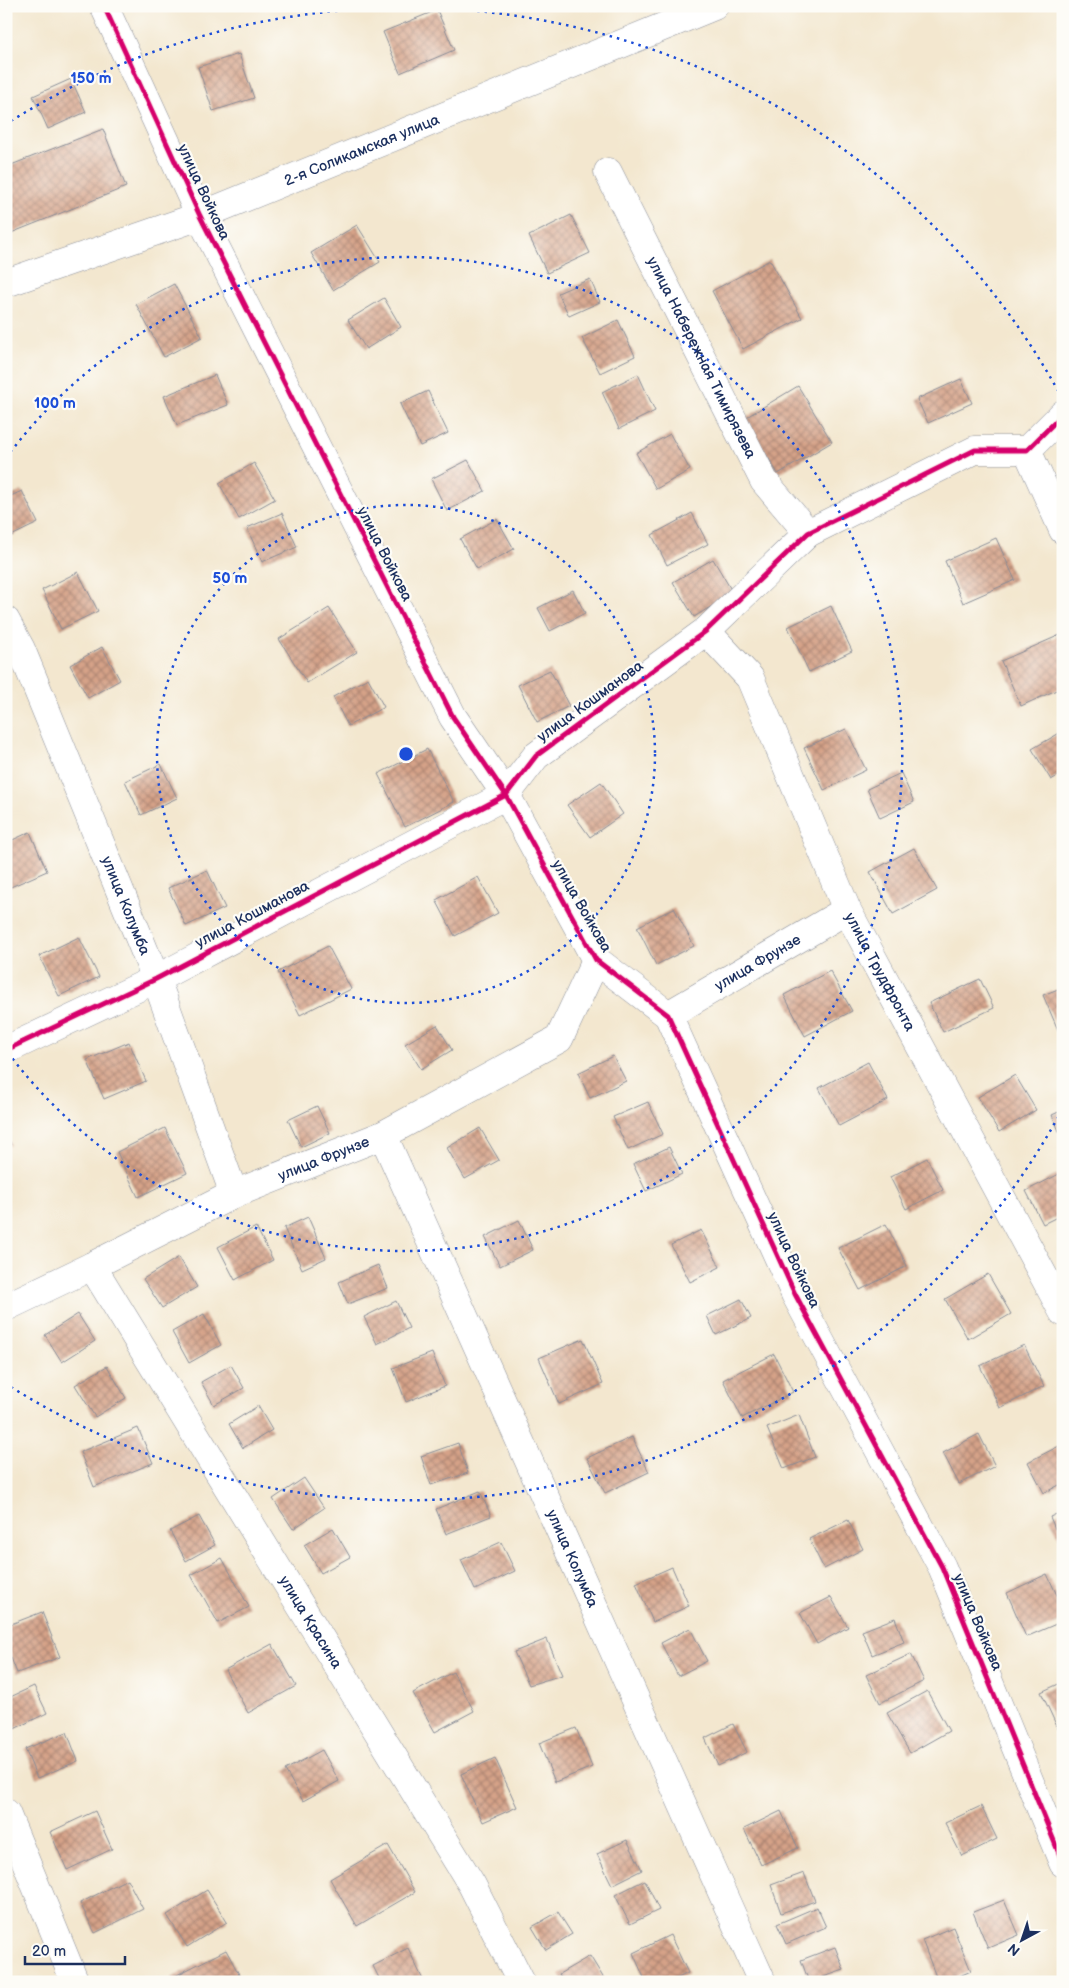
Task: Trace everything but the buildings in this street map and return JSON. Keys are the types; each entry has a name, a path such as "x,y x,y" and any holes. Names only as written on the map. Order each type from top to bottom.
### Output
{"street":[{"name":"улица Войкова","path":"104,6 200,216 453,717 506,795 596,960 668,1015 794,1294 942,1568 1063,1863"},
{"name":"2-я Соликамская улица","path":"6,283 200,216 714,6"},
{"name":"улица Набережная Тимирязева","path":"608,172 764,481 808,533"},
{"path":"1063,414 1027,450 1063,530"},
{"name":"улица Кошманова","path":"6,1050 156,979 506,795 536,756 706,632 808,533 975,450 1027,450"},
{"name":"улица Колумба","path":"6,621 21,649 156,979 234,1194"},
{"name":"улица Трудфронта","path":"706,632 750,678 847,910 1063,1312"},
{"name":"улица Фрунзе","path":"668,1015 847,910"},
{"name":"улица Фрунзе","path":"6,1307 234,1194 383,1135 559,1039 596,960"},
{"name":"улица Колумба","path":"383,1135 762,1982"},
{"name":"улица Красина","path":"92,1266 472,1885 521,1982"},
{"path":"6,1813 75,1982"}],"cycle path":[{"path":"104,6 200,216 453,717 506,795 596,960 668,1015 795,1294 942,1567 1063,1863"},
{"path":"6,1050 156,979 506,795 536,756 706,631 808,533 975,450 1027,450 1063,414"}]}
